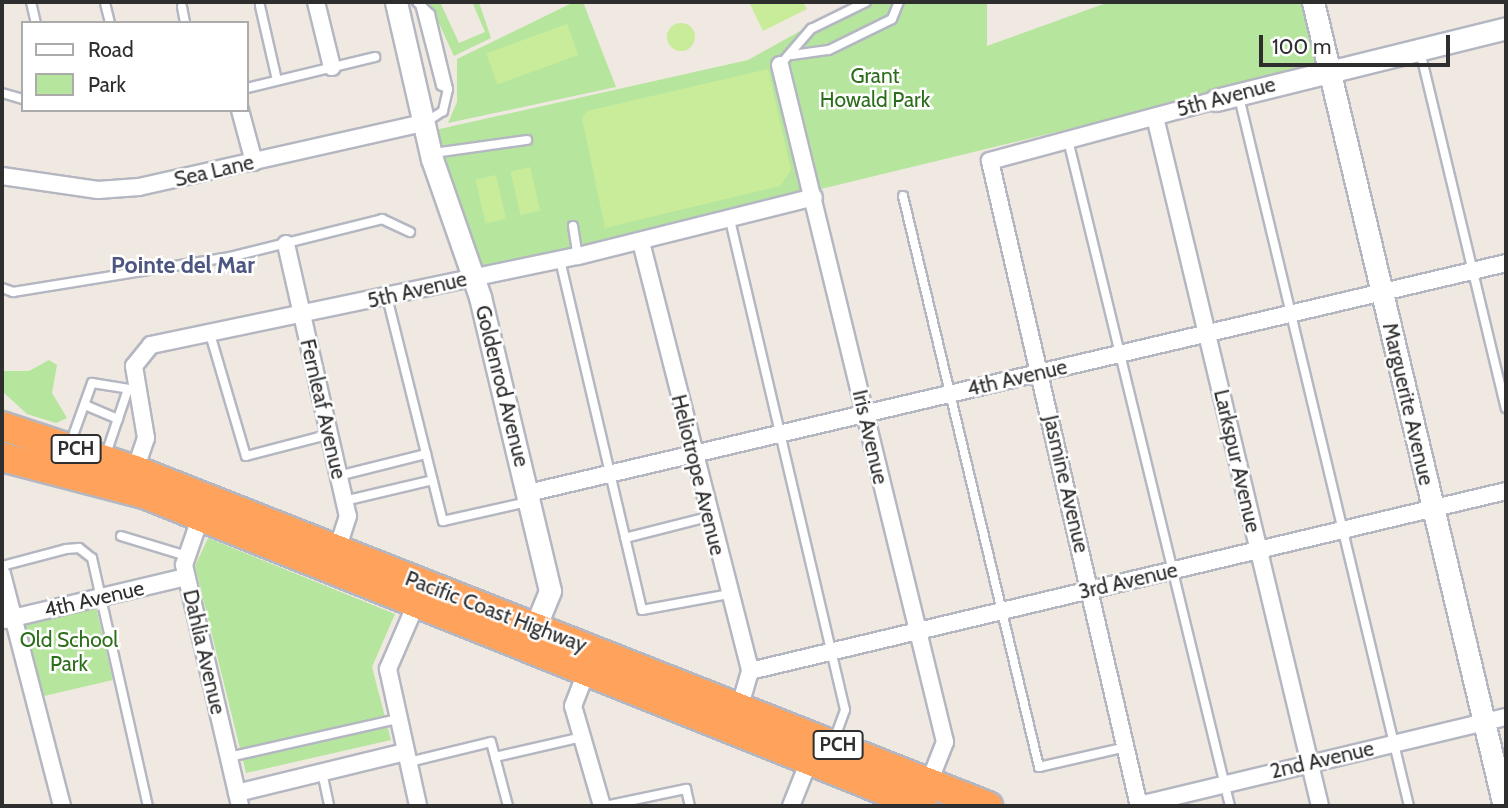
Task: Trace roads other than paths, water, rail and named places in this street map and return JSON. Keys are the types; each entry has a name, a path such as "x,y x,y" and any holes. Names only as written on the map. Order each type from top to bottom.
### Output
{"highway":[{"name":"Pacific Coast Highway","path":"7,424 135,470 204,509"},
{"name":"Pacific Coast Highway","path":"2,457 101,480 204,509 590,661 882,795 988,806"},
{"name":"Pacific Coast Highway","path":"334,561 416,604 531,637"},
{"name":"Pacific Coast Highway","path":"590,661 740,705 833,743 924,798"}],"street":[{"path":"316,2 332,67"},
{"name":"Goldenrod Avenue","path":"396,2 430,153 474,277 550,590 531,637"},
{"name":"Marguerite Avenue","path":"1313,2 1504,806"},
{"name":"5th Avenue","path":"990,161 1068,137 1155,117 1330,70 1506,30"},
{"name":"Iris Avenue","path":"786,60 814,197 914,633 945,742 924,798"},
{"path":"241,112 254,162"},
{"name":"Larkspur Avenue","path":"1155,117 1320,806"},
{"name":"Sea Lane","path":"2,176 99,190 254,162 423,122"},
{"name":"Jasmine Avenue","path":"990,161 1139,806"},
{"name":"5th Avenue","path":"135,470 146,438 133,387 139,354 210,334 641,242 814,197"},
{"name":"Heliotrope Avenue","path":"641,242 691,455 750,671"},
{"name":"Fernleaf Avenue","path":"286,244 327,435 348,516 334,561"},
{"name":"4th Avenue","path":"529,497 609,474 1506,263"},
{"name":"3rd Avenue","path":"750,671 1506,491"},
{"name":"Dahlia Avenue","path":"204,509 187,556 186,577 239,799"},
{"path":"2,574 7,620 62,806"},
{"name":"4th Avenue","path":"7,620 186,577"},
{"path":"416,604 388,669 418,806"},
{"path":"590,661 573,706 603,806"},
{"path":"740,705 750,671"},
{"name":"2nd Avenue","path":"1139,806 1506,717"},
{"path":"239,799 322,772 406,757"},
{"path":"791,806 809,761"}],"lane":[{"path":"31,2 36,21"},
{"path":"786,60 811,29 866,2"},
{"path":"786,60 829,50 892,19 899,2"},
{"path":"105,3 110,21"},
{"path":"419,3 430,14 448,89 443,111 423,122"},
{"path":"260,6 277,80"},
{"path":"181,7 185,21"},
{"path":"1420,49 1506,408"},
{"path":"248,88 375,57"},
{"path":"2,93 21,98"},
{"path":"1238,94 1409,806"},
{"path":"1068,137 1122,354 1170,571 1230,806"},
{"path":"430,153 527,140"},
{"path":"903,196 1039,767 1126,747"},
{"path":"2,288 13,292 286,244 382,219 410,233"},
{"path":"730,220 845,710 833,743"},
{"path":"573,226 578,256"},
{"path":"560,260 609,474 645,613 729,594"},
{"path":"387,297 443,522 529,497"},
{"path":"210,334 246,456 327,435"},
{"path":"69,447 92,383 133,387 118,419 104,460"},
{"path":"85,405 118,419"},
{"path":"338,475 426,454"},
{"path":"344,501 433,480"},
{"path":"625,538 708,517"},
{"path":"121,536 187,556"},
{"path":"2,566 79,548 92,558 98,598 148,806"},
{"path":"229,757 397,719"},
{"path":"495,757 582,737"},
{"path":"406,757 491,742 508,806"},
{"path":"322,772 330,806"},
{"path":"603,806 687,789 690,806"}],"district":[{"name":"Pointe del Mar","path":"183,265"}],"park label":[{"name":"Grant Howald Park","path":"875,88"},
{"name":"Old School Park","path":"69,652"}]}
